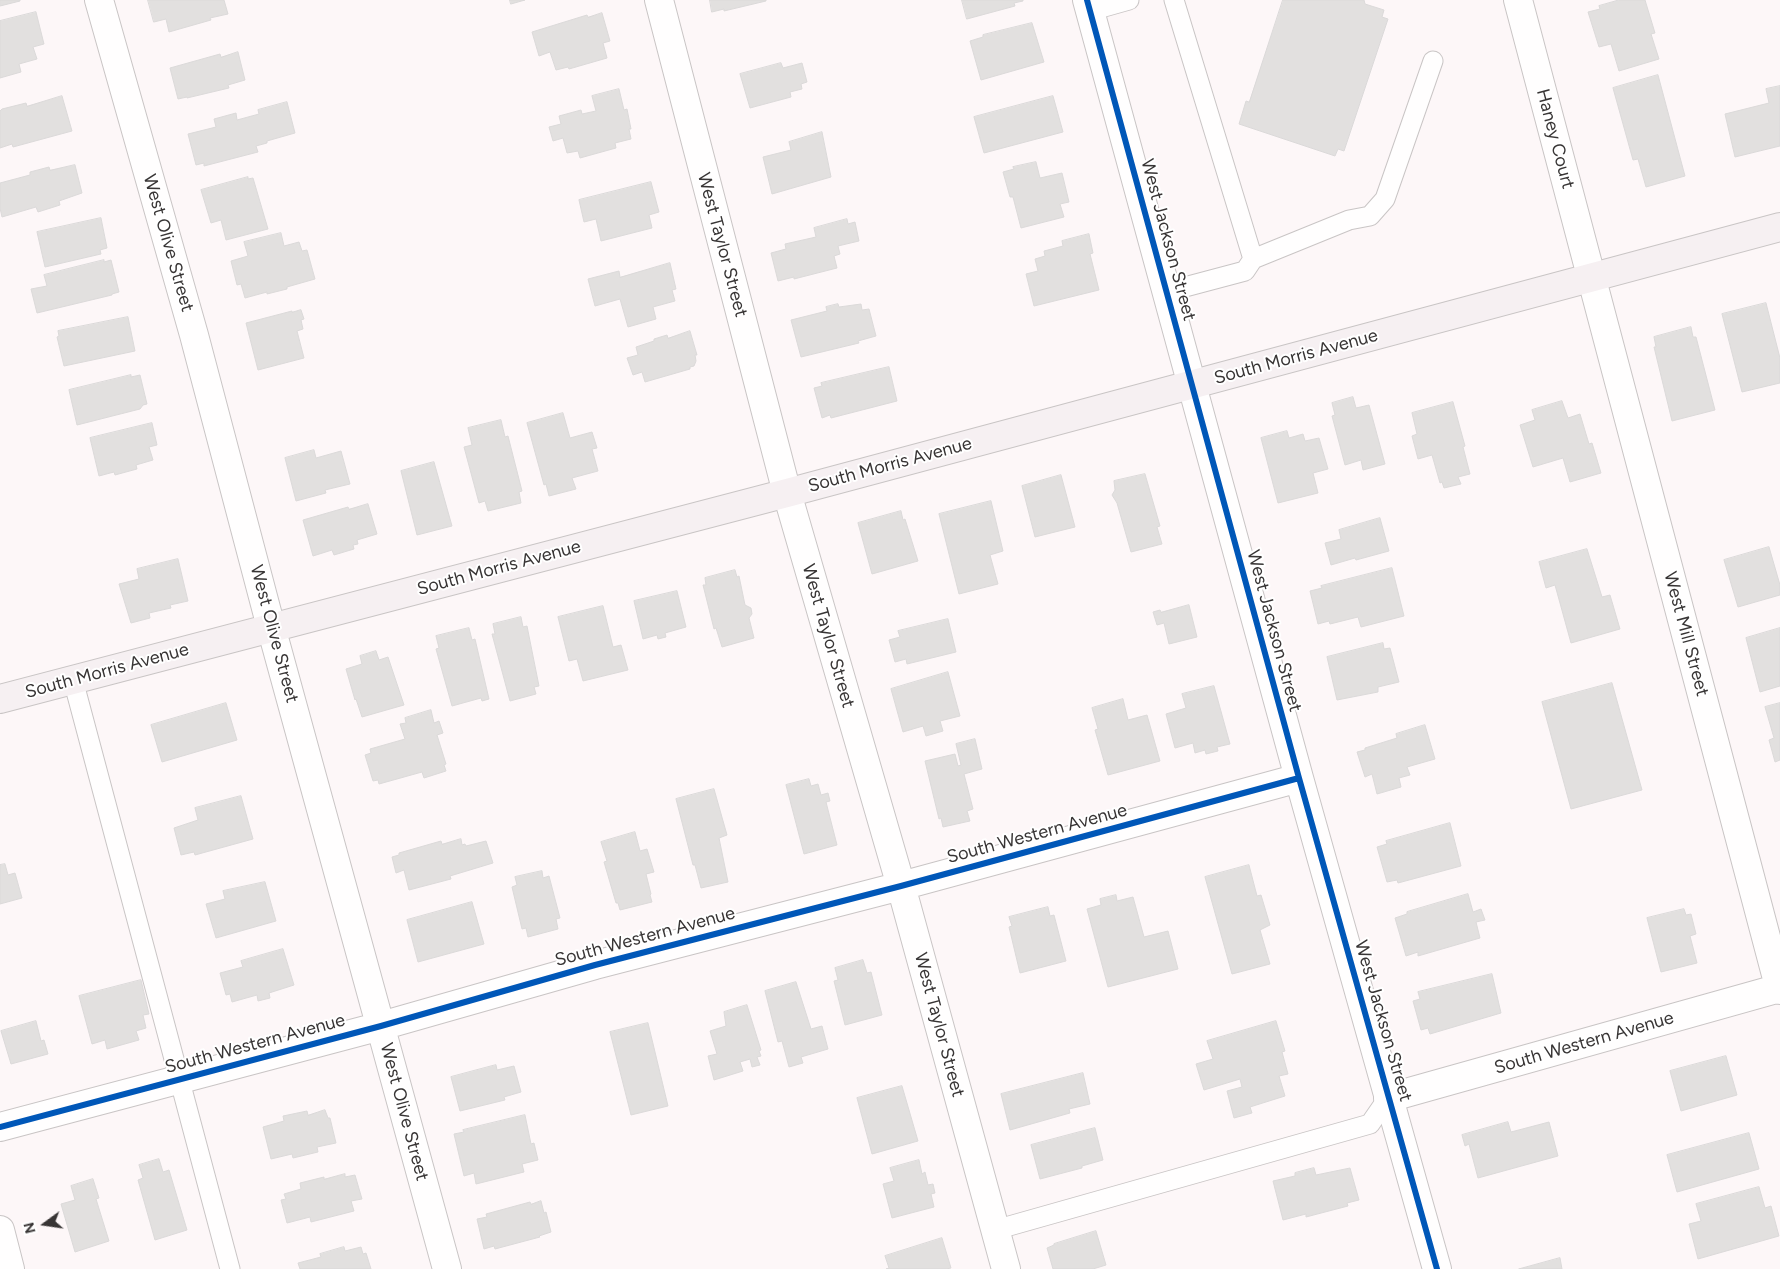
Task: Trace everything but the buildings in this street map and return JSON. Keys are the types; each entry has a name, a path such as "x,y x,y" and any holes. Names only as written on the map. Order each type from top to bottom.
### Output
{"main road":[{"name":"South Morris Avenue","path":"0,700 1780,227"}],"street":[{"name":"West Olive Street","path":"98,0 194,335 271,627 447,1269"},
{"name":"West Taylor Street","path":"659,0 786,492 901,886 1006,1269"},
{"name":"Haney Court","path":"1518,0 1592,278"},
{"name":"West Jackson Street","path":"1088,6 1299,778 1437,1269"},
{"name":"West Mill Street","path":"1592,278 1780,989"},
{"name":"South Western Avenue","path":"0,1127 381,1026 595,965 901,886 1299,778"},
{"name":"South Western Avenue","path":"1388,1098 1780,989"},
{"path":"0,1230 10,1269"}],"lane":[{"path":"1088,6 1129,0"},
{"path":"1174,0 1253,259"},
{"path":"1166,292 1245,271 1253,259 1349,220 1370,216 1385,200 1433,61"},
{"path":"73,680 181,1079 230,1269"},
{"path":"995,1230 1370,1124 1388,1098"}],"cycle path":[{"path":"1087,0 1299,778 1437,1269"},
{"path":"0,1127 381,1026 595,965 901,886 1299,778"}]}
